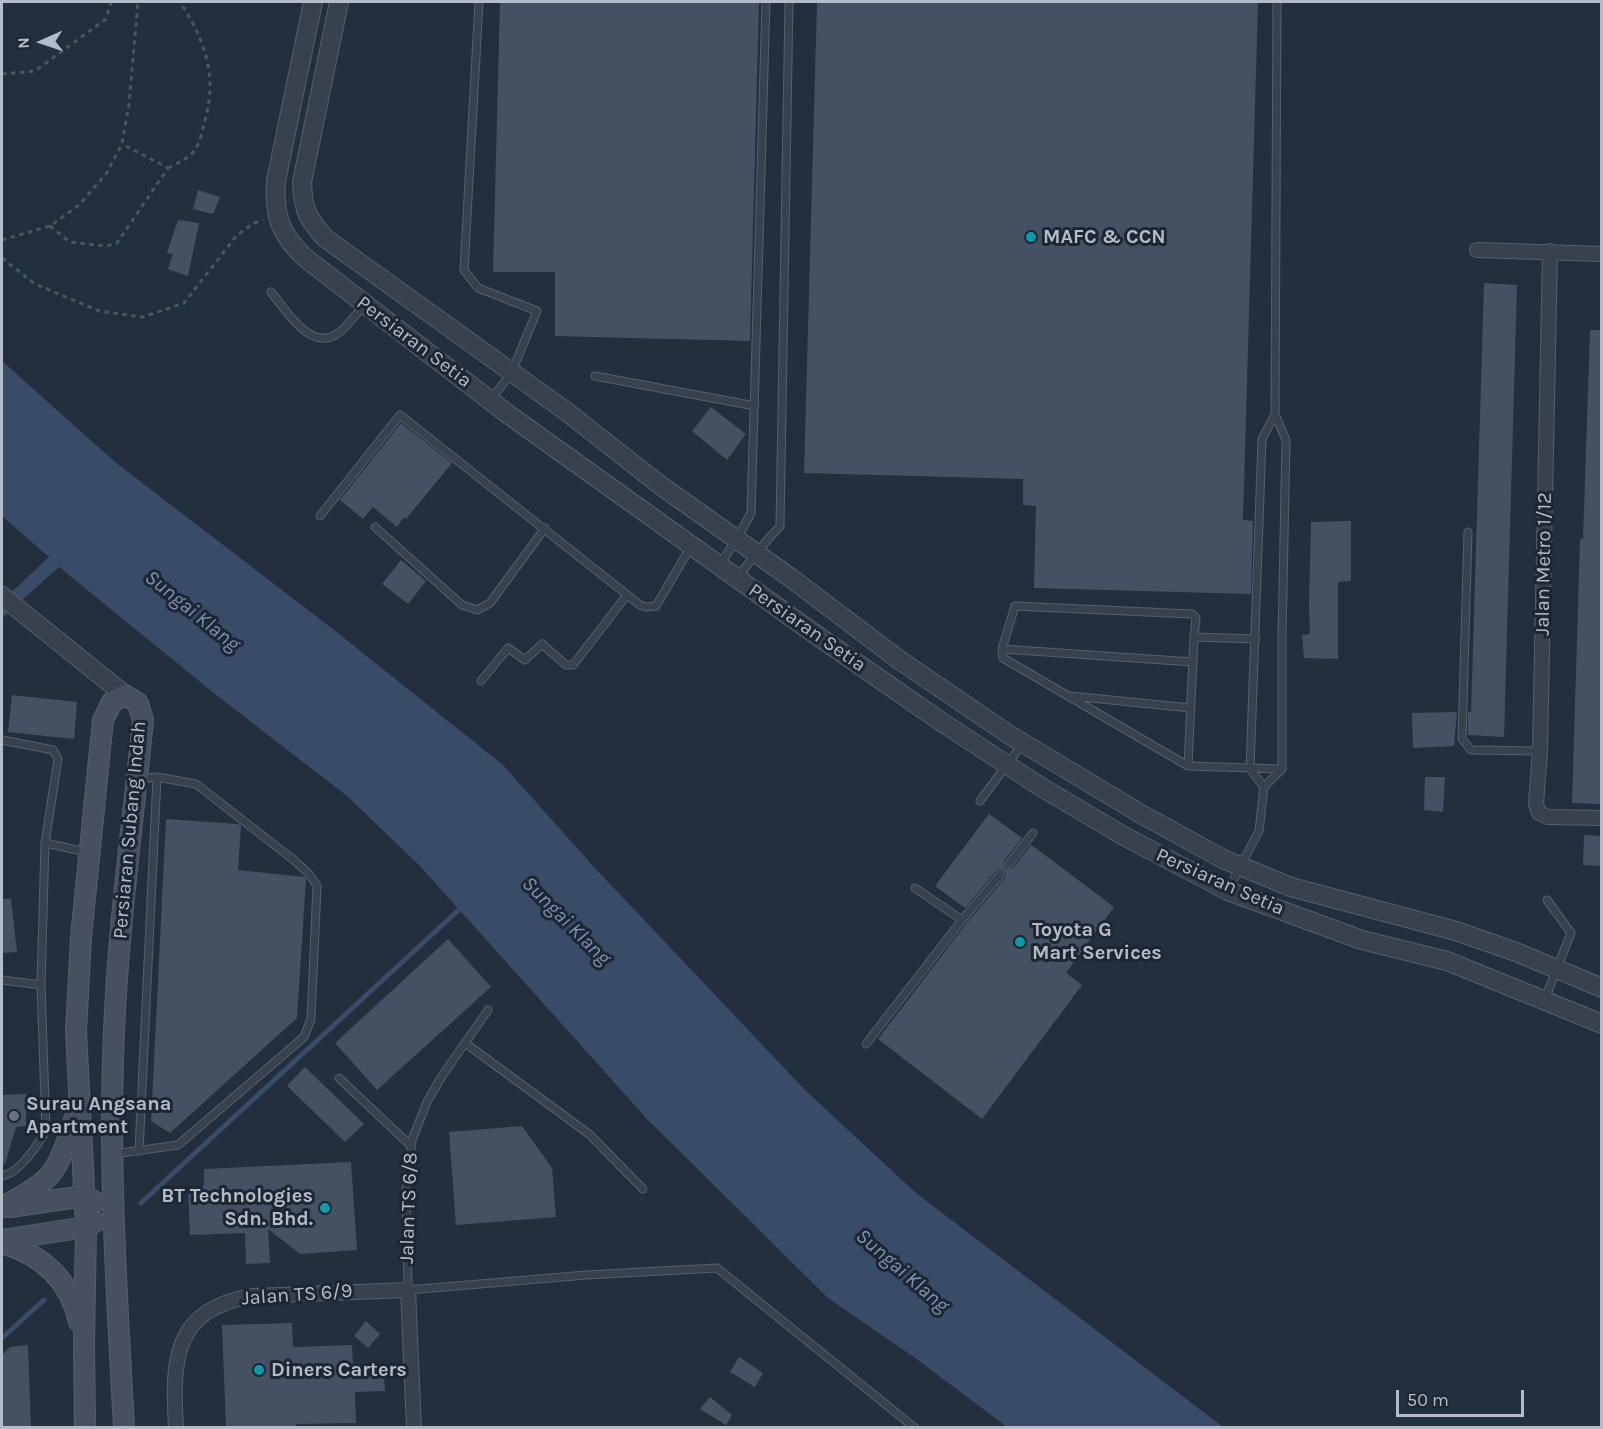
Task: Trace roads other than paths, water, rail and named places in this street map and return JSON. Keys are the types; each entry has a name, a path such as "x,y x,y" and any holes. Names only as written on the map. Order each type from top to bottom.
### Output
{"main road":[{"name":"Persiaran Subang Indah","path":"85,1428 86,1227 77,1019 81,937 104,720 112,702 125,695 138,703 143,720 118,966 114,1032 111,1155 124,1428"},
{"path":"2,1208 48,1178 62,1152 80,1106"},
{"path":"2,1208 84,1196 113,1212"},
{"path":"2,1241 86,1227 113,1212"},
{"path":"2,1241 43,1263 66,1286 76,1309 84,1342"}],"street":[{"name":"Persiaran Setia","path":"313,2 276,181 275,205 280,226 290,243 304,257 490,400 737,579 943,723 1122,835 1228,891 1362,940 1447,961 1602,1024"},
{"name":"Persiaran Setia","path":"339,2 302,182 305,210 310,221 325,238 511,374 567,412 660,485 898,659 1023,743 1141,814 1223,859 1292,887 1456,931 1516,952 1602,988"},
{"path":"278,216 305,210"},
{"path":"1477,250 1602,254"},
{"name":"Jalan Metro 1/12","path":"1550,251 1540,751 1536,804 1539,813 1548,817 1602,818"},
{"path":"2,596 125,695"},
{"name":"Jalan TS 6/9","path":"176,1428 174,1392 176,1364 183,1339 195,1321 213,1307 233,1299 253,1296 408,1290"},
{"name":"Jalan TS 6/8","path":"408,1290 414,1428"}],"lane":[{"path":"479,2 464,270 478,288 537,311 511,374 490,400"},
{"path":"719,566 737,540 751,513 766,2"},
{"path":"737,579 780,526 789,2"},
{"path":"1228,891 1259,831 1264,787 1282,769 1286,440 1275,414 1277,2"},
{"path":"271,292 309,336 324,339 340,332 364,304"},
{"path":"595,376 754,406"},
{"path":"1264,787 1250,769 1262,440 1275,414"},
{"path":"320,516 400,415 640,605 656,606 692,546"},
{"path":"375,527 462,605 477,610 490,603 545,528"},
{"path":"1468,532 1462,739 1472,750 1540,751"},
{"path":"481,681 508,648 525,660 543,644 566,665 573,665 627,595"},
{"path":"1188,766 1196,618 1192,614 1015,606 1002,649 1003,658 1188,766 1282,769"},
{"path":"1194,638 1256,639"},
{"path":"1002,649 1193,662"},
{"path":"1069,696 1191,708"},
{"path":"2,740 53,750 58,759 45,843 41,985 46,1131 35,1149 8,1174 2,1176"},
{"path":"980,801 1023,743"},
{"path":"139,1151 157,777"},
{"path":"111,1155 178,1146 303,1037 311,1018 317,886 309,874 201,787 191,782 157,777 137,779"},
{"path":"1009,864 1033,833"},
{"path":"45,843 90,853"},
{"path":"866,1044 962,920 1001,874"},
{"path":"915,888 962,920"},
{"path":"1544,1001 1571,933 1547,900"},
{"path":"2,980 41,985"},
{"name":"Jalan TS 6/8","path":"408,1290 406,1190 411,1146 426,1102 488,1010"},
{"path":"465,1043 589,1134 643,1189"},
{"path":"339,1078 411,1146"},
{"path":"408,1290 586,1275 717,1268 915,1428"}],"water":[{"name":"Sungai Klang","path":"2,361 115,462 334,630 503,765 593,866 805,1090 916,1193 1223,1427 1007,1427 918,1360 828,1298 647,1119 420,866 347,796 215,694 59,567 2,618 2,601 49,557 2,516"}],"waterway":[{"path":"141,1203 464,905"},
{"path":"2,1338 44,1300"}],"place":[{"name":"MAFC & CCN","path":"1031,237"},
{"name":"Toyota G Mart Services","path":"1020,942"},
{"name":"Surau Angsana Apartment","path":"14,1116"},
{"name":"BT Technologies Sdn. Bhd.","path":"325,1208"},
{"name":"Diners Carters","path":"259,1370"}]}
